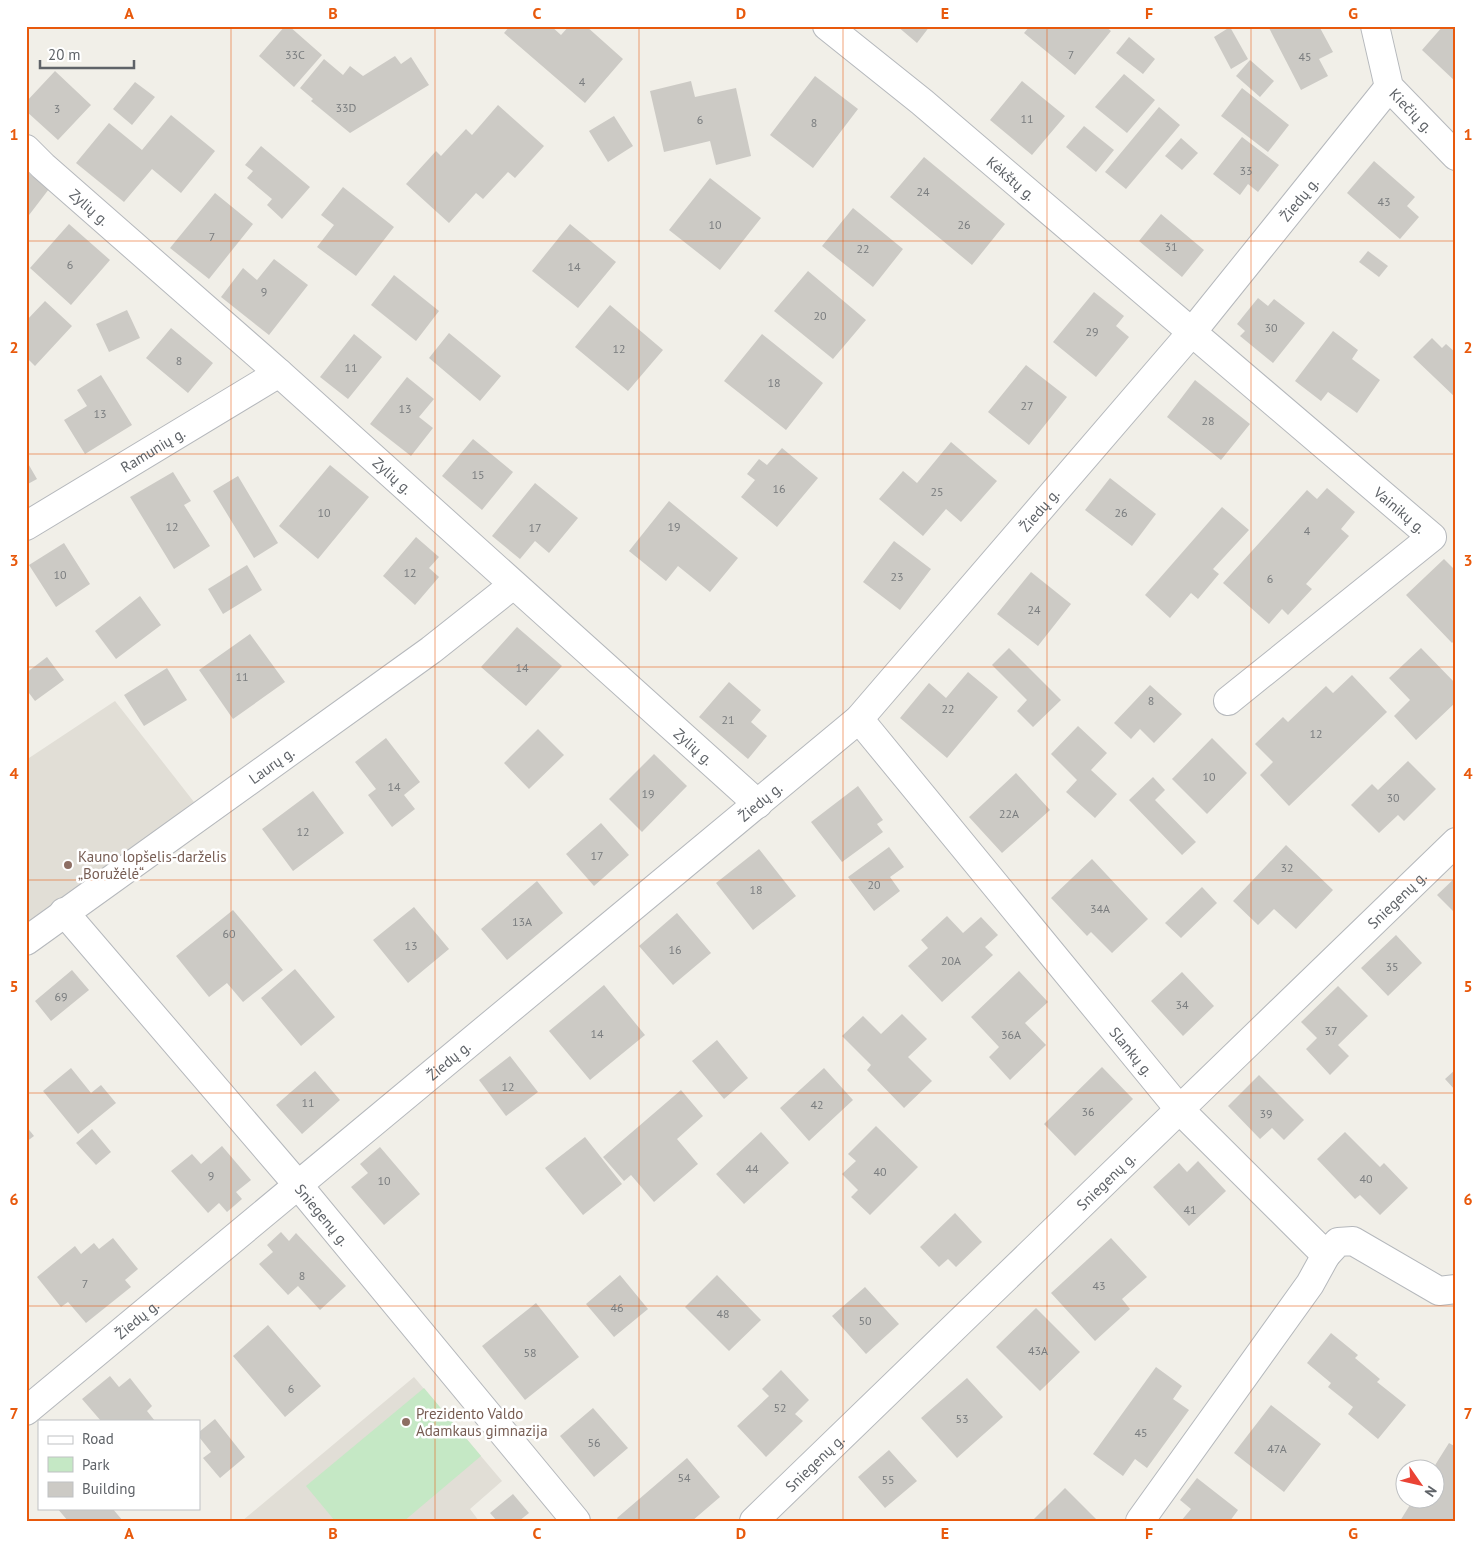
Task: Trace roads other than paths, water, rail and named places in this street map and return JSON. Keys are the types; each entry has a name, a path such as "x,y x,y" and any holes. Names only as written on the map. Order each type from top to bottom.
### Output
{"street":[{"name":"Kėkštų g.","path":"827,26 922,102 1192,332"},
{"name":"Kiečių g.","path":"1375,26 1389,87 1456,156"},
{"name":"Žiedų g.","path":"26,1411 859,719 1192,332 1389,87"},
{"name":"Zylių g.","path":"26,149 279,373 758,804"},
{"name":"Vainikų g.","path":"1192,332 1432,537 1228,701"},
{"name":"Ramunių g.","path":"26,526 279,373"},
{"name":"Laurų g.","path":"26,941 431,650 513,585"},
{"name":"Slankų g.","path":"859,719 1180,1110 1326,1255"},
{"name":"Sniegenų g.","path":"754,1521 1456,842"},
{"name":"Sniegenų g.","path":"64,912 298,1185 576,1521"},
{"path":"1140,1521 1310,1284 1326,1255 1338,1242 1353,1241 1440,1290 1456,1289"}],"place":[{"name":"Kauno lopšelis-darželis „Boružėlė“","path":"68,865"},
{"name":"Prezidento Valdo Adamkaus gimnazija","path":"406,1422"}]}
